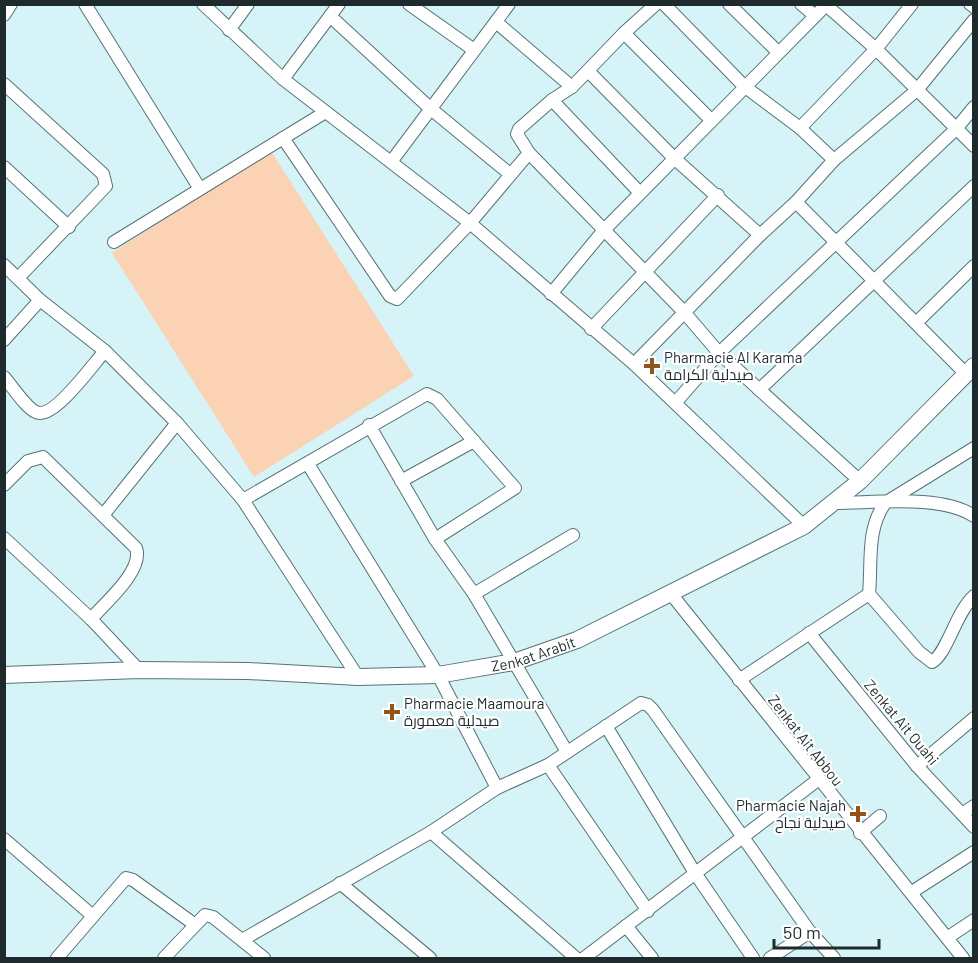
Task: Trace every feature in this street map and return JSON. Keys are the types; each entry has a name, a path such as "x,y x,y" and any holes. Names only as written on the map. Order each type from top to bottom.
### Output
{"street":[{"path":"4,15 11,4"},
{"path":"85,4 200,189"},
{"path":"203,4 283,80 470,223 634,364 804,526"},
{"path":"229,30 248,4"},
{"path":"283,80 339,4"},
{"path":"409,4 474,50"},
{"path":"656,4 624,33 572,87 552,100 518,131 529,153 684,312 719,353 860,481"},
{"path":"664,4 744,86 800,128 834,160"},
{"path":"729,4 778,52"},
{"path":"801,4 814,15"},
{"path":"800,128 876,49 912,4"},
{"path":"551,294 604,230 826,5 876,49 974,146"},
{"path":"391,162 496,22 504,7"},
{"path":"330,16 431,109 510,174"},
{"path":"634,364 760,235 796,202 834,160 917,90 974,21"},
{"path":"496,22 572,87"},
{"path":"624,33 711,120"},
{"path":"588,71 674,158 760,235"},
{"path":"4,84 105,177 106,186 18,278"},
{"path":"552,100 640,193"},
{"path":"676,402 719,353 838,243 956,129 974,107"},
{"path":"114,242 324,112"},
{"path":"283,138 393,299 402,297 470,223 529,153"},
{"path":"4,167 69,227"},
{"path":"759,390 974,186"},
{"path":"591,329 718,195"},
{"path":"796,202 916,323 970,370"},
{"path":"4,265 40,300 105,351 177,423 243,500 358,677"},
{"path":"916,323 974,266"},
{"path":"4,340 40,300"},
{"path":"4,377 35,412 43,414 56,408 105,351"},
{"name":"Zenkat Arabit","path":"4,675 139,670 248,671 358,677 438,675 514,662 577,640 672,595 804,526 860,481 970,370"},
{"path":"243,500 308,464 369,425 427,394 437,399 513,484 514,491 435,539"},
{"path":"104,514 177,423"},
{"path":"369,425 435,539 474,594 567,753"},
{"path":"401,481 474,441"},
{"path":"974,448 885,503 872,529 869,594 919,652 932,662 940,655 964,604 974,596"},
{"path":"4,485 28,461 43,457 104,514 136,548 138,555 132,572 91,619"},
{"path":"308,464 438,675 496,788"},
{"path":"835,503 918,502 962,509 974,516"},
{"path":"474,594 573,535"},
{"path":"4,538 91,619 139,670"},
{"path":"739,680 869,594"},
{"name":"Zenkat Ait Abbou","path":"672,595 860,833 912,892 963,958"},
{"name":"Zenkat Ait Ouahi","path":"809,633 917,766 974,827"},
{"path":"243,940 431,832 496,788 548,765 641,704 648,705 810,932 834,958"},
{"path":"917,766 974,718"},
{"path":"606,726 694,873 753,958"},
{"path":"548,765 648,911"},
{"path":"584,958 819,779"},
{"path":"962,814 974,806"},
{"path":"860,833 880,816"},
{"path":"431,832 576,958"},
{"path":"4,839 93,916"},
{"path":"912,892 974,852"},
{"path":"57,958 123,880 130,878 194,924"},
{"path":"340,883 430,958"},
{"path":"164,958 201,917 209,915 264,958"},
{"path":"947,938 974,920"},
{"path":"626,926 652,958"},
{"path":"770,958 810,932"}],"shaded area":[{"path":"271,151 414,376 254,477 112,253"}],"place":[{"name":"Pharmacie Al Karama صيدلية الكرامة","path":"652,366"},
{"name":"Pharmacie Maamoura صيدلية معمورة","path":"392,712"},
{"name":"Pharmacie Najah صيدلية نجاح","path":"858,814"}]}
